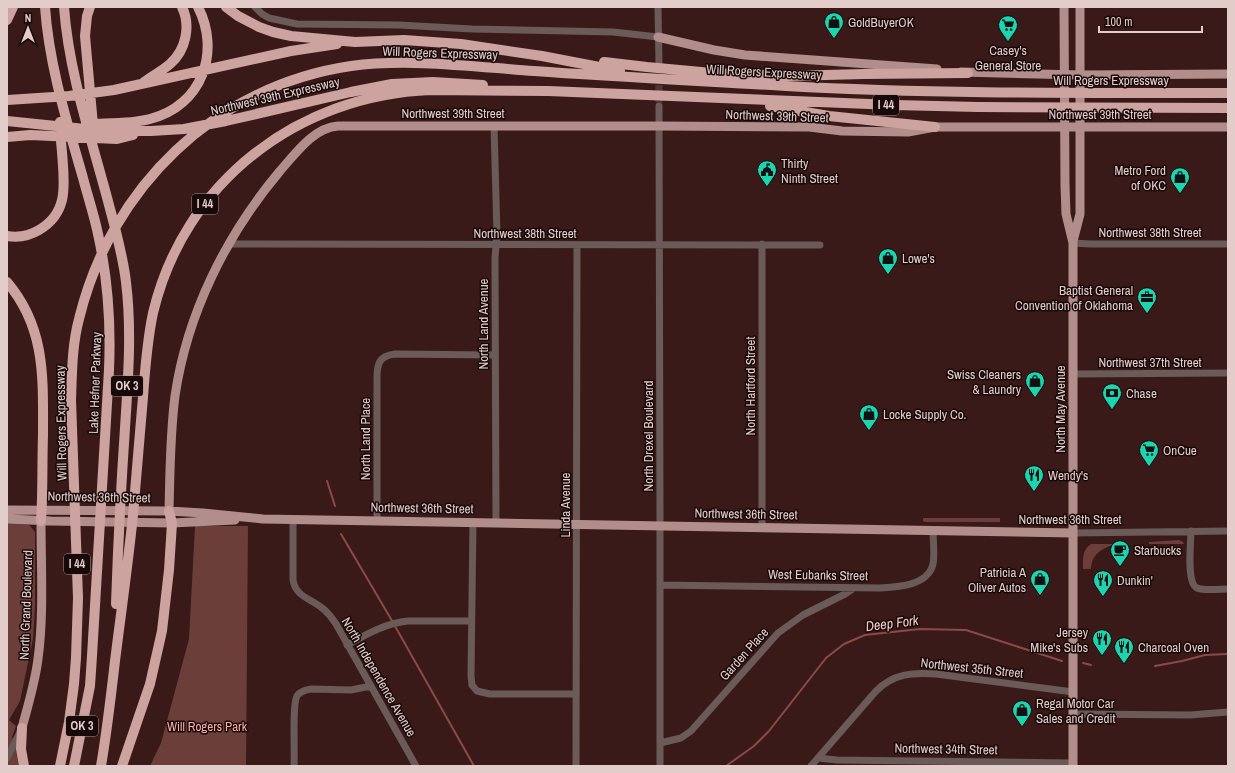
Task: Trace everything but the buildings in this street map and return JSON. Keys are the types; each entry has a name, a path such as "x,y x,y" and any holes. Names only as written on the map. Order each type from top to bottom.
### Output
{"highway":[{"path":"7,20 13,7"},
{"name":"Lake Hefner Parkway","path":"45,7 57,84 99,235 108,288 110,339 90,686 74,766"},
{"name":"OK 3","path":"64,7 74,72 120,244 126,282 129,328 128,369 118,539 115,662"},
{"path":"90,7 85,26 85,36 95,151"},
{"path":"139,85 169,64 181,50 184,44 186,28 186,18 182,7"},
{"path":"7,137 117,131 144,120 158,117 176,108 193,91 201,78 208,56 206,29 198,7"},
{"path":"226,7 246,20 273,32 355,42"},
{"path":"7,100 30,100 114,90 305,48 355,42 404,40 461,44 542,56 651,78"},
{"path":"542,56 647,67 757,76 968,73"},
{"name":"Will Rogers Expressway","path":"60,766 69,722 74,684 77,626 78,591 71,400 74,343 78,320 94,268 108,238 132,200 152,174 175,150 196,133 238,104 286,82 326,71 350,66 391,62 818,88 928,91 1228,93"},
{"name":"Northwest 39th Expressway","path":"117,131 184,129 219,123 366,88 405,82 461,83 548,91"},
{"path":"7,236 23,236 42,228 54,216 62,200 65,178 57,84"},
{"name":"I 44","path":"101,766 109,717 130,540 146,358 153,315 164,278 181,240 209,199 247,160 272,140 311,118 339,107 374,97 412,91 548,91"},
{"path":"548,91 734,99 829,116 935,127"},
{"name":"I 44","path":"734,99 978,107 1228,108"},
{"path":"7,121 117,131"},
{"path":"7,282 16,293 28,315 36,336 40,356 43,393 46,521"},
{"path":"122,766 150,684 162,631 169,570 172,523 169,511"},
{"path":"22,728 21,750 24,766"}],"main road":[{"name":"North May Avenue","path":"1064,7 1064,173 1066,214 1072,243 1073,765"},
{"name":"North May Avenue","path":"1072,243 1080,214 1080,7"},
{"path":"658,37 714,50 757,56 905,66 968,73 1065,77 1228,74"},
{"name":"Northwest 39th Street","path":"230,244 254,205 278,174 305,144 313,136 325,129 338,126 809,127 842,132 908,132 935,127 1064,124 1228,127"},
{"path":"169,511 171,432 181,368 198,309 230,244"},
{"name":"Northwest 36th Street","path":"7,510 169,511 263,519"},
{"name":"Northwest 36th Street","path":"7,519 172,523 293,519 1073,532"},
{"name":"North Grand Boulevard","path":"22,728 33,689 40,646 46,521"}],"street":[{"path":"255,7 266,16 281,21 307,25 388,24 472,29 612,32 658,37"},
{"path":"658,7 659,64"},
{"name":"North Drexel Boulevard","path":"659,106 660,766"},
{"name":"North Land Avenue","path":"494,126 498,235 495,258 496,523"},
{"name":"Northwest 38th Street","path":"1072,243 1228,244"},
{"name":"Northwest 38th Street","path":"230,244 820,244"},
{"name":"North Hartford Street","path":"762,244 762,527"},
{"name":"Linda Avenue","path":"576,766 577,245"},
{"name":"North Land Place","path":"377,521 377,366 382,358 394,354 495,355"},
{"name":"Northwest 37th Street","path":"1073,374 1228,373"},
{"name":"North Independence Avenue","path":"293,519 293,577 295,588 302,595 321,607 330,615 416,766"},
{"path":"472,522 471,682 477,691 490,694 576,694"},
{"name":"West Eubanks Street","path":"660,585 854,588 892,587 916,582 930,571 933,565 934,530"},
{"path":"1191,531 1190,577 1194,585 1197,588 1202,589 1228,589"},
{"name":"Northwest 36th Street","path":"1073,532 1228,531"},
{"name":"Garden Place","path":"660,743 681,738 691,731 763,649 781,631 803,615 854,588"},
{"path":"347,644 386,625 398,622 471,621"},
{"name":"Northwest 35th Street","path":"810,766 881,686 901,675 915,673 936,674 1073,692"},
{"path":"294,766 294,709 298,695 305,690 311,689 351,690 371,686"},
{"path":"1073,714 1190,715 1228,712"},
{"name":"North Grand Boulevard","path":"7,758 22,728"},
{"name":"Northwest 34th Street","path":"818,758 838,760 1073,765"}],"green space":[{"path":"923,518 1000,518 1000,522 925,522 923,521"},
{"path":"7,523 29,525 35,532 35,607 33,639 20,701 9,720 16,726 12,737 19,766 7,766"},
{"name":"Will Rogers Park","path":"195,526 248,526 246,766 150,766 161,743 189,639"},
{"path":"1179,540 1184,544 1149,544 1149,542"},
{"path":"1091,544 1115,544 1098,552 1093,559 1091,569 1083,569 1083,558 1086,549"}],"waterway":[{"path":"327,481 335,506"},
{"path":"341,534 474,766"},
{"name":"Deep Fork","path":"726,766 754,746 769,731 826,658 844,644 865,635 920,629 966,630 1062,661"},
{"name":"Deep Fork","path":"1155,666 1205,655 1228,654"},
{"name":"Deep Fork","path":"1083,663 1091,665"}],"tunnel":[{"path":"659,64 659,106"}],"place":[{"name":"GoldBuyerOK","path":"834,39"},
{"name":"Casey's General Store","path":"1008,42"},
{"name":"Thirty Ninth Street","path":"767,187"},
{"name":"Metro Ford of OKC","path":"1180,194"},
{"name":"Lowe's","path":"888,275"},
{"name":"Baptist General Convention of Oklahoma","path":"1147,314"},
{"name":"Swiss Cleaners & Laundry","path":"1035,398"},
{"name":"Chase","path":"1112,410"},
{"name":"Locke Supply Co.","path":"869,431"},
{"name":"OnCue","path":"1149,467"},
{"name":"Wendy's","path":"1034,492"},
{"name":"Starbucks","path":"1120,567"},
{"name":"Patricia A Oliver Autos","path":"1040,596"},
{"name":"Dunkin'","path":"1103,597"},
{"name":"Jersey Mike's Subs","path":"1102,656"},
{"name":"Charcoal Oven","path":"1124,664"},
{"name":"Regal Motor Car Sales and Credit","path":"1022,727"}]}
